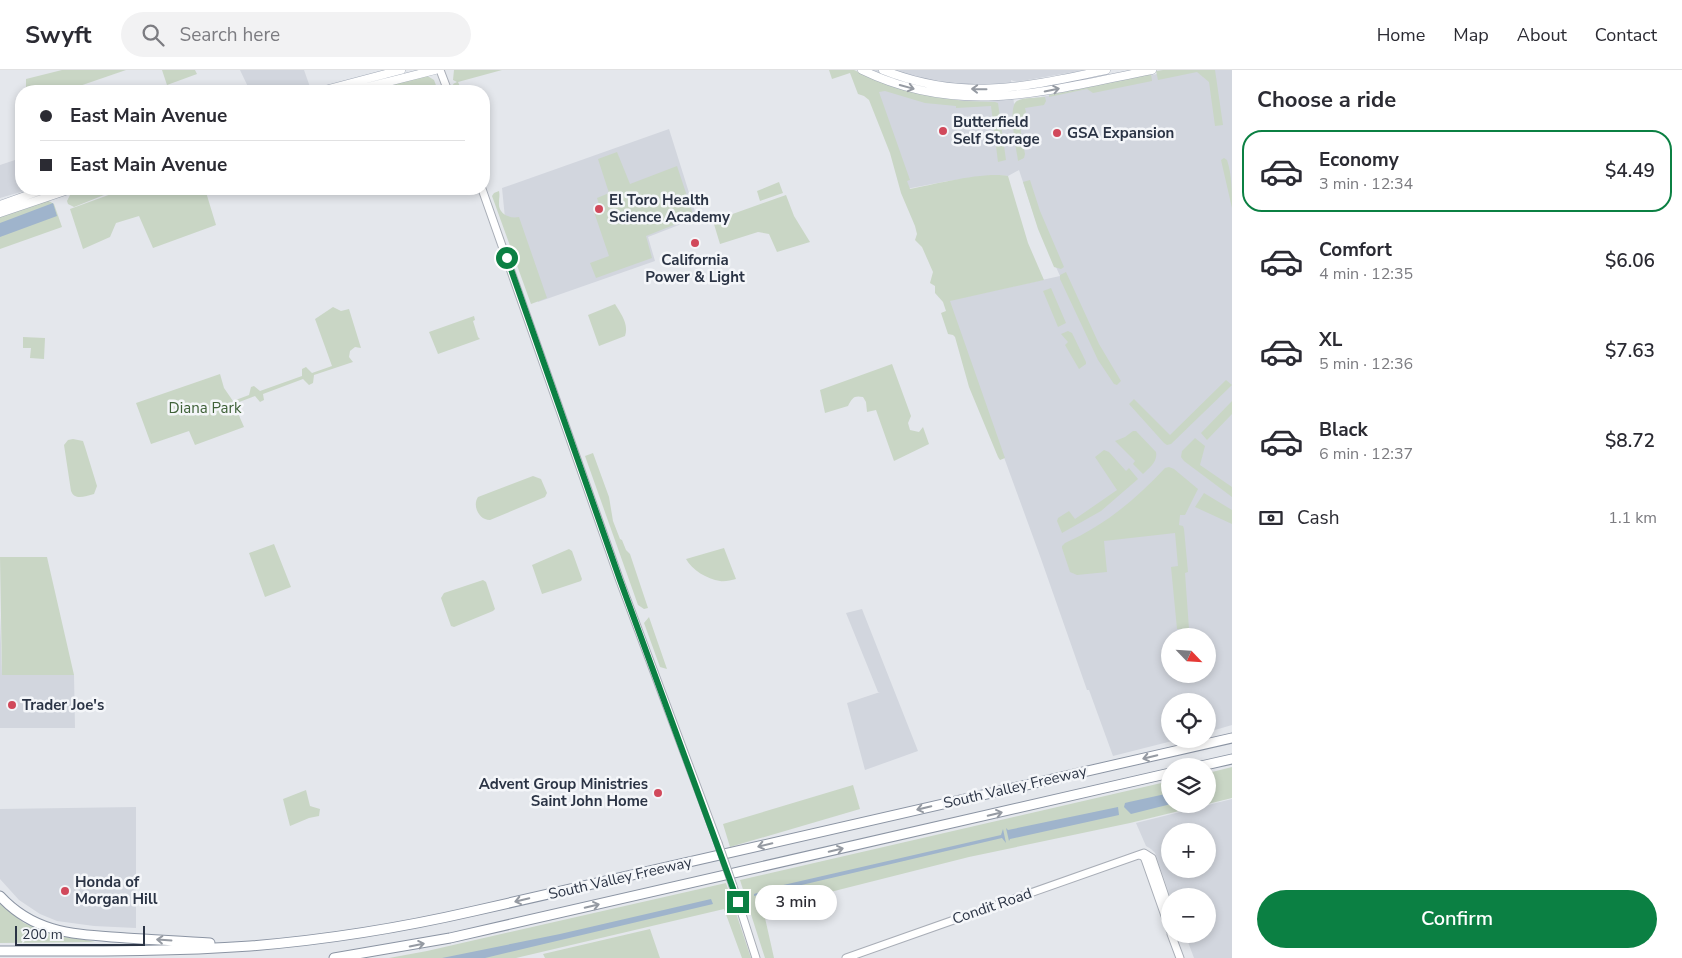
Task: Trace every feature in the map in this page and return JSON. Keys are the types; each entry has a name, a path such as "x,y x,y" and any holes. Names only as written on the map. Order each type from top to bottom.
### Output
{"highway":[{"name":"South Valley Freeway","path":"0,951 162,950 248,946 343,936 419,923 1232,738"},
{"path":"1216,763 1232,759"},
{"name":"South Valley Freeway","path":"334,958 393,949 477,932 1161,776"},
{"path":"0,896 17,912 32,921 62,932 248,946"}],"main road":[{"path":"344,85 401,70"},
{"path":"376,85 435,70"},
{"path":"862,70 905,87 957,96 995,97 1046,91 1152,70"},
{"path":"883,70 937,85 964,89 995,89 1039,84 1106,70"},
{"path":"0,205 28,195"},
{"path":"0,213 53,195"}],"street":[{"path":"440,70 446,85"},
{"path":"484,195 620,580 718,843 756,958"},
{"path":"1139,855 1144,853 1152,858 1162,888"},
{"path":"1139,855 1145,859 1161,904"},
{"name":"Condit Road","path":"846,958 1139,855"},
{"path":"1175,943 1181,958"},
{"path":"1178,943 1181,958"}],"shaded area":[{"path":"240,70 304,70 309,85 247,85"},
{"path":"865,70 1085,70 1016,82 1011,80 1014,104 1017,101 1176,70 1232,70 1232,725 1216,730 1216,693 1161,693 1161,744 1113,756 1089,690 1087,690 947,301 1060,276 1037,224 1019,170 1008,176 995,175 906,189"},
{"name":"El Toro Health Science Academy","path":"669,129 697,218 648,237 655,261 538,302 505,218 502,188"},
{"path":"15,160 15,194 0,198 0,165"},
{"path":"862,609 918,751 865,770 847,703 880,692 878,692 846,613"},
{"path":"0,615 2,675 74,675 75,728 0,728"},
{"path":"1232,799 1232,958 1194,958 1188,943 1216,943 1216,888 1167,888 1164,878 1216,878 1216,823 1161,823 1161,870 1155,853 1146,846 1136,823 1176,813 1216,813 1216,803"},
{"path":"136,807 136,928 94,926 57,921 40,914 19,900 0,879 0,809"}],"green space":[{"path":"62,70 126,70 82,85 26,85 26,79"},
{"path":"162,70 195,70 197,74 167,85"},
{"path":"454,70 502,70 458,82 459,85 453,85 457,82 453,80"},
{"path":"829,70 854,70 904,89 934,96 963,101 998,103 1006,160 998,162 991,106 956,108 956,106 925,103 885,91 879,92 910,180 907,181 910,189 987,175 1008,176 1028,243 1044,280 950,301 1005,458 1000,460 998,457 969,387 955,337 948,334 941,313 946,311 943,302 935,293 935,286 930,283 933,272 922,247 915,240 917,234 915,226 901,193 890,153 869,100 858,94 850,73 832,79"},
{"path":"1215,70 1223,125 1215,126 1209,82 1197,72 1158,80 1156,71"},
{"path":"1148,73 1151,74 1152,81 1093,93 1087,89 1049,97 1049,95"},
{"path":"426,75 434,80 436,85 387,85"},
{"path":"1045,97 1044,105 1025,108 1026,112 1021,121 1021,126 1025,154 1024,158 1018,161 1013,120 1014,105 1017,101 1023,99"},
{"path":"617,152 630,184 677,166 694,217 646,236 652,258 596,278 590,263 609,256 594,212 601,210 597,198 609,193 598,159"},
{"path":"1224,158 1227,160 1230,172 1232,208 1221,160"},
{"path":"1030,180 1040,211 1064,267 1061,269 1054,267 1038,229 1023,182"},
{"path":"779,182 783,193 760,201 757,191"},
{"path":"499,191 500,210 505,215 519,217 547,298 531,304 492,196"},
{"path":"70,195 104,195 74,207 68,204 67,201"},
{"path":"108,195 207,195 216,225 153,248 139,216 116,223 110,237 83,249 70,209"},
{"path":"786,195 794,216 810,242 777,252 769,234 758,232 720,244 713,221"},
{"path":"47,200 54,204 62,227 0,249 0,216"},
{"path":"1066,272 1099,344 1121,381 1117,385 1114,384 1098,360 1060,279 1060,275"},
{"path":"1051,288 1066,323 1058,327 1043,291"},
{"path":"615,304 625,323 625,336 599,346 588,315"},
{"name":"Diana Park","path":"333,307 341,311 349,309 361,348 355,347 350,351 349,357 353,362 314,375 313,383 309,385 303,379 263,394 264,400 260,402 255,396 234,404 244,427 195,445 189,431 151,444 136,403 220,374 224,388 233,401 249,395 251,387 254,386 260,391 302,376 302,369 306,367 312,373 332,366 315,319"},
{"path":"474,316 475,320 473,321 480,339 438,354 429,332"},
{"path":"1068,331 1072,333 1086,362 1079,369 1065,345 1068,342 1061,334"},
{"path":"23,337 45,338 44,359 30,358 31,348 23,348"},
{"path":"892,364 911,416 908,423 910,430 919,432 923,427 929,444 894,461 876,410 867,412 866,402 863,397 857,396 852,399 848,406 825,413 820,390"},
{"path":"1226,380 1232,385 1171,444 1167,445 1129,404 1134,399 1170,435"},
{"path":"1232,401 1232,414 1207,440 1201,433"},
{"path":"1136,431 1156,452 1156,459 1143,474 1133,464 1135,461 1115,441"},
{"path":"1195,438 1205,446 1200,465 1232,487 1232,497 1181,457 1182,451"},
{"path":"68,440 83,441 97,486 94,494 84,497 75,496 71,491 64,445"},
{"path":"1104,450 1109,452 1126,471 1129,468 1138,479 1101,511 1062,533 1057,521 1058,518 1069,511 1075,519 1117,490 1095,457"},
{"path":"593,453 609,497 613,521 620,539 630,554 648,608 644,609 638,605 585,456"},
{"path":"1165,468 1174,469 1198,489 1185,515 1180,515 1179,525 1183,526 1184,529 1188,572 1185,573 1189,628 1177,628 1171,567 1178,566 1175,533 1104,541 1107,572 1077,575 1070,572 1062,548 1065,543 1080,536 1119,511"},
{"path":"533,476 541,479 547,493 545,497 490,520 480,515 476,508 478,497"},
{"path":"1204,493 1232,510 1232,524 1195,507"},
{"path":"274,544 291,587 265,597 249,553"},
{"path":"724,548 736,579 722,581 710,578 696,570 686,559"},
{"path":"569,549 572,551 582,579 581,581 542,594 532,565"},
{"path":"0,557 47,557 74,675 2,675"},
{"path":"483,580 486,582 495,609 454,627 451,626 441,598 444,593"},
{"path":"649,617 667,669 660,667 644,623"},
{"path":"1232,767 1232,798 1216,802 1216,771"},
{"path":"1161,783 1161,813 1171,813 969,857 763,909 774,958 765,958 740,880"},
{"path":"853,785 860,809 730,847 723,824"},
{"path":"306,790 310,806 320,809 319,816 290,826 283,799"},
{"path":"726,883 751,958 742,958 724,909 516,958 389,958 427,951"},
{"path":"0,904 24,923 44,931 95,942 0,943"},
{"path":"650,929 660,958 545,958 543,954"}],"water":[{"path":"53,203 57,216 0,237 0,223"},
{"path":"1161,795 1161,806 1131,814 1124,807 1125,803"},
{"path":"1118,807 1119,815 1010,839 1009,841 1006,828 1008,830"},
{"path":"1003,829 1006,843 1002,838 754,896 754,894 779,886 1001,835"},
{"path":"711,899 713,904 485,958 442,958 560,934"}],"place":[{"name":"Butterfield Self Storage","path":"943,131"},
{"name":"GSA Expansion","path":"1057,133"},
{"name":"El Toro Health Science Academy","path":"599,209"},
{"name":"California Power & Light","path":"695,243"},
{"name":"Trader Joe's","path":"12,705"},
{"name":"Advent Group Ministries Saint John Home","path":"658,793"},
{"name":"Honda of Morgan Hill","path":"65,891"}],"route":[{"path":"507,258 620,580 718,843 738,902"}]}
